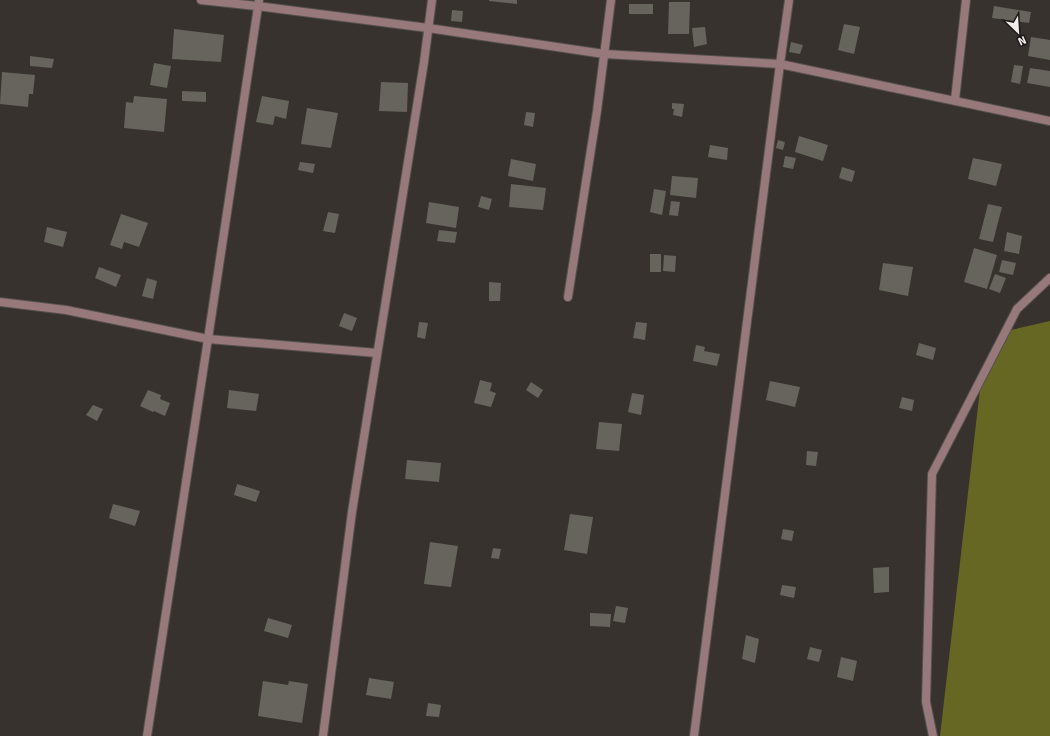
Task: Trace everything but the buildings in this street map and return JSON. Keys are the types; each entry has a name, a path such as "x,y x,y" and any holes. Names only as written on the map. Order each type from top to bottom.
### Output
{"street":[{"path":"201,0 258,3 604,54 780,64 1050,120"},
{"path":"322,736 352,512 432,0"},
{"path":"568,298 597,110 611,0"},
{"path":"694,736 789,0"},
{"path":"955,100 966,0"},
{"path":"147,736 258,3"},
{"path":"933,736 926,702 932,474 1017,309 1050,278"},
{"path":"0,302 66,310 208,339 377,353"}],"shaded area":[{"path":"1050,321 1050,736 940,736 980,389 1011,330"}]}
